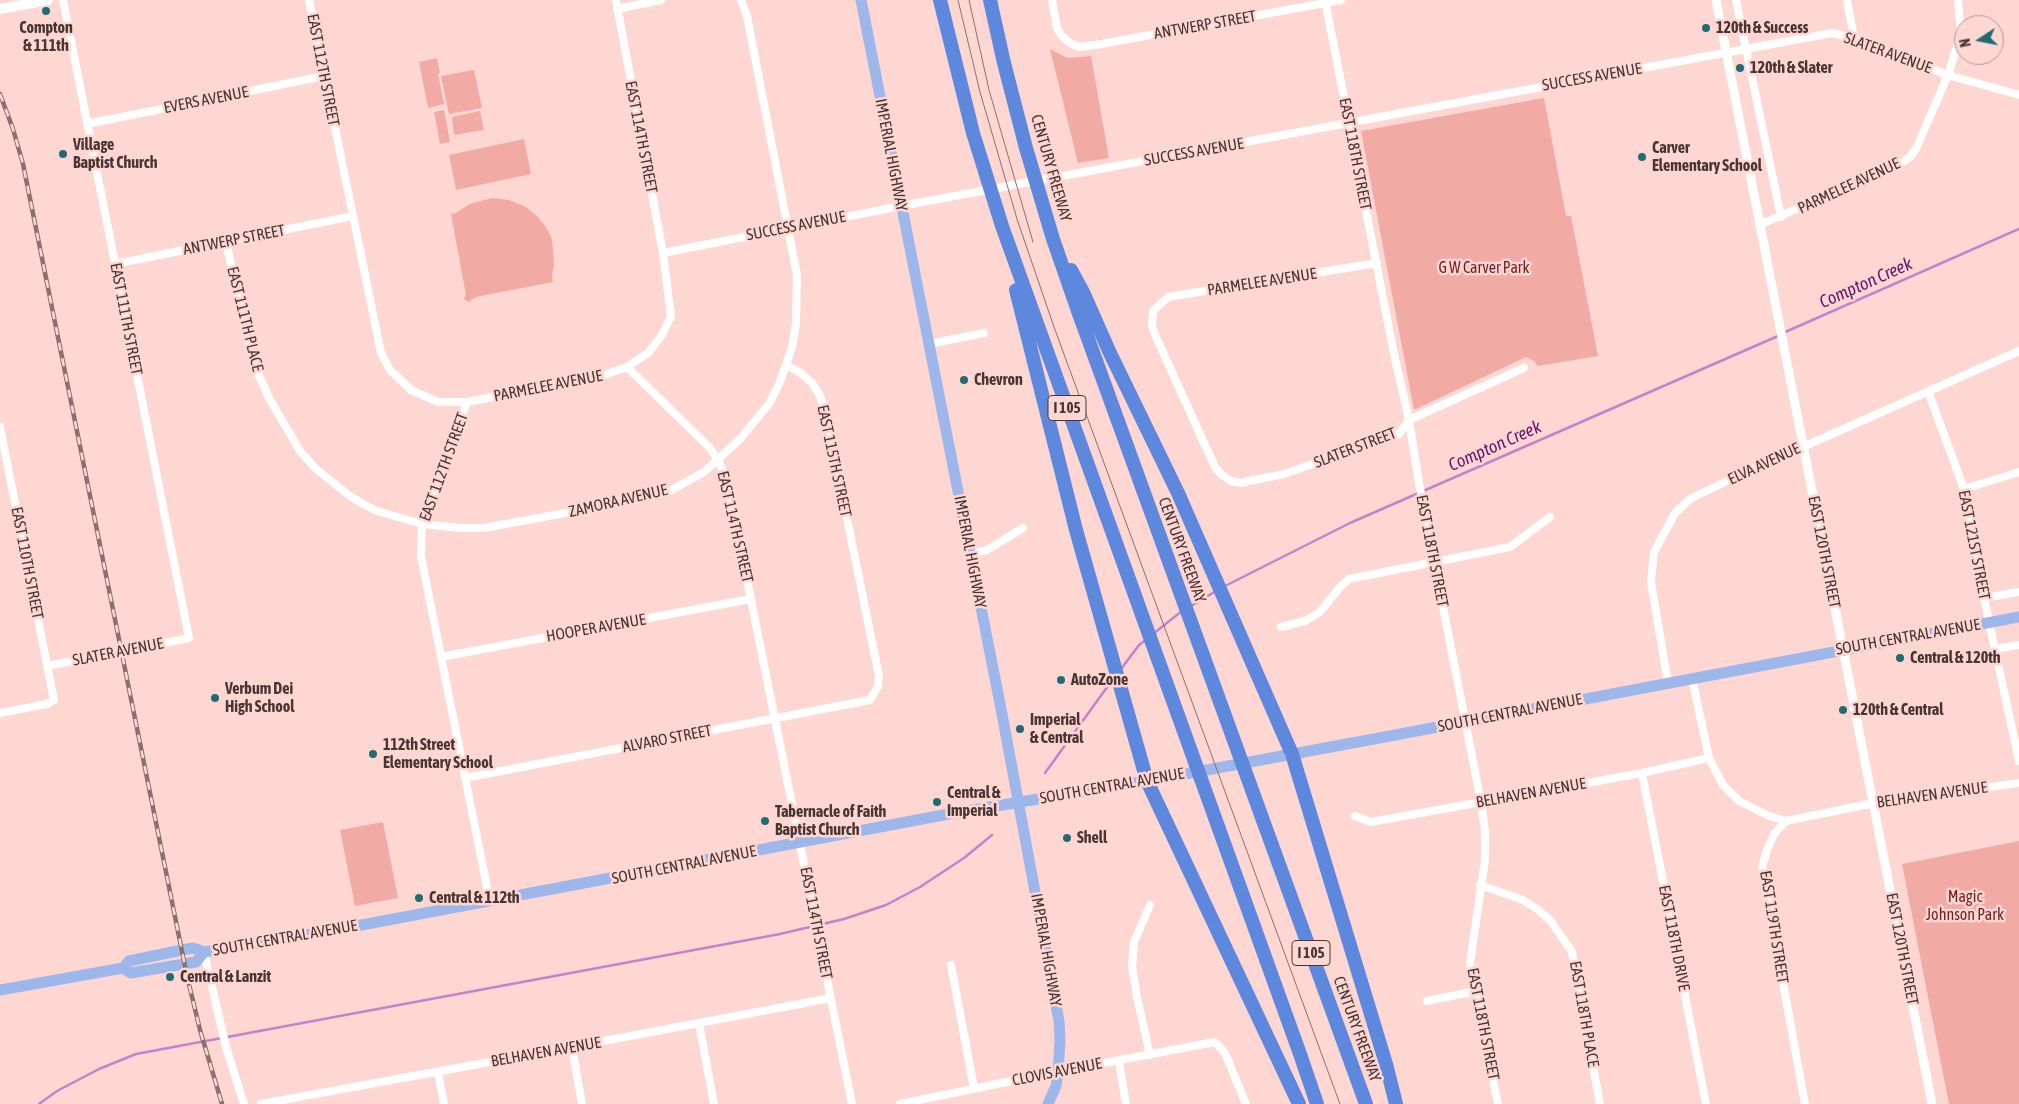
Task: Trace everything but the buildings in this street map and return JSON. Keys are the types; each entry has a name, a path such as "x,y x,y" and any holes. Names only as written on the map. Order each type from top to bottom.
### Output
{"highway":[{"name":"I 105","path":"940,0 980,156 1002,226 1317,1104"},
{"name":"CENTURY FREEWAY","path":"990,0 1026,148 1053,239 1159,539 1366,1104"},
{"path":"1002,226 1032,359 1076,530 1147,781 1299,1104"},
{"path":"1053,239 1083,292 1110,353 1178,493 1292,754 1367,999 1396,1104"}],"main road":[{"path":"0,9 48,0"},
{"name":"IMPERIAL HIGHWAY","path":"861,0 970,554 1058,1020 1060,1041 1058,1072 1056,1086 1048,1104"},
{"name":"SOUTH CENTRAL AVENUE","path":"0,990 123,968 129,960 193,948 204,952 490,902 1465,722 2019,617"}],"street":[{"name":"EAST 111TH STREET","path":"63,0 189,638"},
{"name":"EAST 112TH STREET","path":"309,0 381,353 390,370 411,390 425,398 438,402 468,402 422,524 420,538 422,562 440,657 490,902"},
{"name":"EAST 114TH STREET","path":"616,0 663,253 671,316 662,335 648,353 627,368 709,447 718,460 727,480 852,1104"},
{"path":"617,9 662,0"},
{"path":"741,0 747,16 797,275 797,299 792,347 786,365"},
{"name":"ANTWERP STREET","path":"1052,0 1057,28 1061,35 1070,43 1079,46 1096,46 1341,0"},
{"name":"EAST 120TH STREET","path":"1716,0 1932,1104"},
{"path":"1736,0 1780,217"},
{"path":"1847,0 1854,38"},
{"name":"PARMELEE AVENUE","path":"1759,225 1896,166 1908,158 1916,149 1948,75 1961,34 1958,0"},
{"name":"EAST 118TH STREET","path":"1325,2 1409,420 1424,510 1481,802 1485,831 1485,860 1470,963 1498,1104"},
{"name":"SLATER AVENUE","path":"1726,53 1832,33 1854,38 1948,75 2019,96"},
{"name":"SUCCESS AVENUE","path":"663,253 901,206 1726,53"},
{"name":"EVERS AVENUE","path":"88,124 324,76"},
{"name":"ANTWERP STREET","path":"115,264 353,216"},
{"name":"EAST 111TH PLACE","path":"226,242 252,360 268,398 300,451 322,473 363,504 386,514 422,524"},
{"name":"PARMELEE AVENUE","path":"1232,481 1222,475 1215,467 1156,337 1152,326 1153,311 1168,297 1377,262"},
{"path":"929,344 984,333"},
{"name":"ELVA AVENUE","path":"1668,682 1651,582 1654,552 1675,513 1690,499 1803,446 2019,351"},
{"name":"ZAMORA AVENUE","path":"422,524 460,528 484,528 642,499 670,490 688,482 718,460 740,439 769,404 780,384 786,365"},
{"name":"EAST 115TH STREET","path":"786,365 801,373 812,383 825,410 879,676 878,686 870,700"},
{"name":"PARMELEE AVENUE","path":"468,402 604,376 627,368"},
{"name":"SLATER STREET","path":"1232,481 1255,481 1284,474 1399,434 1409,420 1524,368"},
{"name":"EAST 121ST STREET","path":"1928,391 1964,489 1989,623 2019,761"},
{"name":"EAST 110TH STREET","path":"0,427 54,700 46,704 0,713"},
{"path":"1964,489 2019,472"},
{"path":"1281,627 1305,621 1320,612 1349,579 1510,546 1550,517"},
{"path":"970,554 987,550 1023,528"},
{"name":"SOUTH CENTRAL AVENUE","path":"1984,598 2019,592"},
{"name":"HOOPER AVENUE","path":"440,657 751,599"},
{"name":"SLATER AVENUE","path":"47,666 189,638"},
{"name":"SOUTH CENTRAL AVENUE","path":"1995,649 2019,645"},
{"path":"1692,678 1709,758 1723,785 1739,801 1752,809 1786,821"},
{"name":"ALVARO STREET","path":"465,778 870,700"},
{"name":"BELHAVEN AVENUE","path":"1354,816 1370,822 1642,773 1709,758"},
{"name":"EAST 118TH DRIVE","path":"1642,773 1706,1104"},
{"name":"BELHAVEN AVENUE","path":"1786,821 1874,803 2019,784"},
{"name":"EAST 119TH STREET","path":"1786,821 1774,834 1762,867 1805,1104"},
{"name":"EAST 118TH PLACE","path":"1480,885 1522,900 1537,909 1550,920 1572,952 1600,1104"},
{"path":"1150,905 1134,942 1132,966 1150,1055"},
{"path":"204,952 220,1027 244,1104"},
{"path":"952,965 974,1088"},
{"path":"1427,1001 1476,991"},
{"name":"BELHAVEN AVENUE","path":"261,1104 572,1048 831,998"},
{"path":"699,1024 714,1104"},
{"name":"CLOVIS AVENUE","path":"900,1104 1215,1042 1225,1053 1246,1104"},
{"path":"572,1048 582,1104"},
{"path":"1119,1061 1126,1104"},
{"path":"438,1072 444,1104"}],"green space":[{"path":"1050,49 1067,58 1091,56 1109,158 1078,163"},
{"path":"437,58 444,104 428,108 419,62"},
{"path":"474,70 482,108 449,114 441,76"},
{"name":"G W Carver Park","path":"1544,98 1566,216 1571,216 1598,356 1538,366 1534,361 1526,357 1414,410 1361,131"},
{"path":"444,110 450,142 440,144 434,112"},
{"path":"480,111 484,130 454,135 452,117"},
{"path":"524,139 531,174 456,190 449,155"},
{"path":"492,198 509,200 526,207 545,226 551,236 553,248 553,282 476,297 468,302 464,299 466,295 451,214 470,204"},
{"path":"383,822 398,898 355,906 340,830"},
{"name":"Magic Johnson Park","path":"2019,841 2019,1104 1949,1104 1902,864"}],"waterway":[{"name":"Compton Creek","path":"1783,333 2019,229"},
{"name":"Compton Creek","path":"1223,587 1350,523 1778,336"},
{"name":"Compton Creek","path":"1191,606 1216,591"},
{"name":"Compton Creek","path":"1153,634 1182,611"},
{"name":"Compton Creek","path":"1121,669 1139,645 1147,639"},
{"name":"Compton Creek","path":"1045,773 1113,679"},
{"path":"39,1104 57,1091 99,1069 136,1054 780,934 844,919 886,905 920,887 964,858 992,835"}],"tram line":[{"path":"958,0 980,92 1017,219 1054,327 1340,1104"},
{"path":"969,0 989,90 1033,242"}],"railway":[{"path":"0,94 23,164 187,976 200,1030 222,1104"}],"place":[{"name":"Compton & 111th","path":"46,11"},
{"name":"120th & Success","path":"1706,28"},
{"name":"120th & Slater","path":"1740,68"},
{"name":"Village Baptist Church","path":"63,154"},
{"name":"Carver Elementary School","path":"1642,157"},
{"name":"Chevron","path":"964,380"},
{"name":"Central & 120th","path":"1900,658"},
{"name":"AutoZone","path":"1061,680"},
{"name":"Verbum Dei High School","path":"215,698"},
{"name":"120th & Central","path":"1843,710"},
{"name":"Imperial & Central","path":"1020,729"},
{"name":"112th Street Elementary School","path":"373,754"},
{"name":"Central & Imperial","path":"937,802"},
{"name":"Tabernacle of Faith Baptist Church","path":"765,821"},
{"name":"Shell","path":"1067,838"},
{"name":"Central & 112th","path":"419,898"},
{"name":"Central & Lanzit","path":"170,977"}]}
